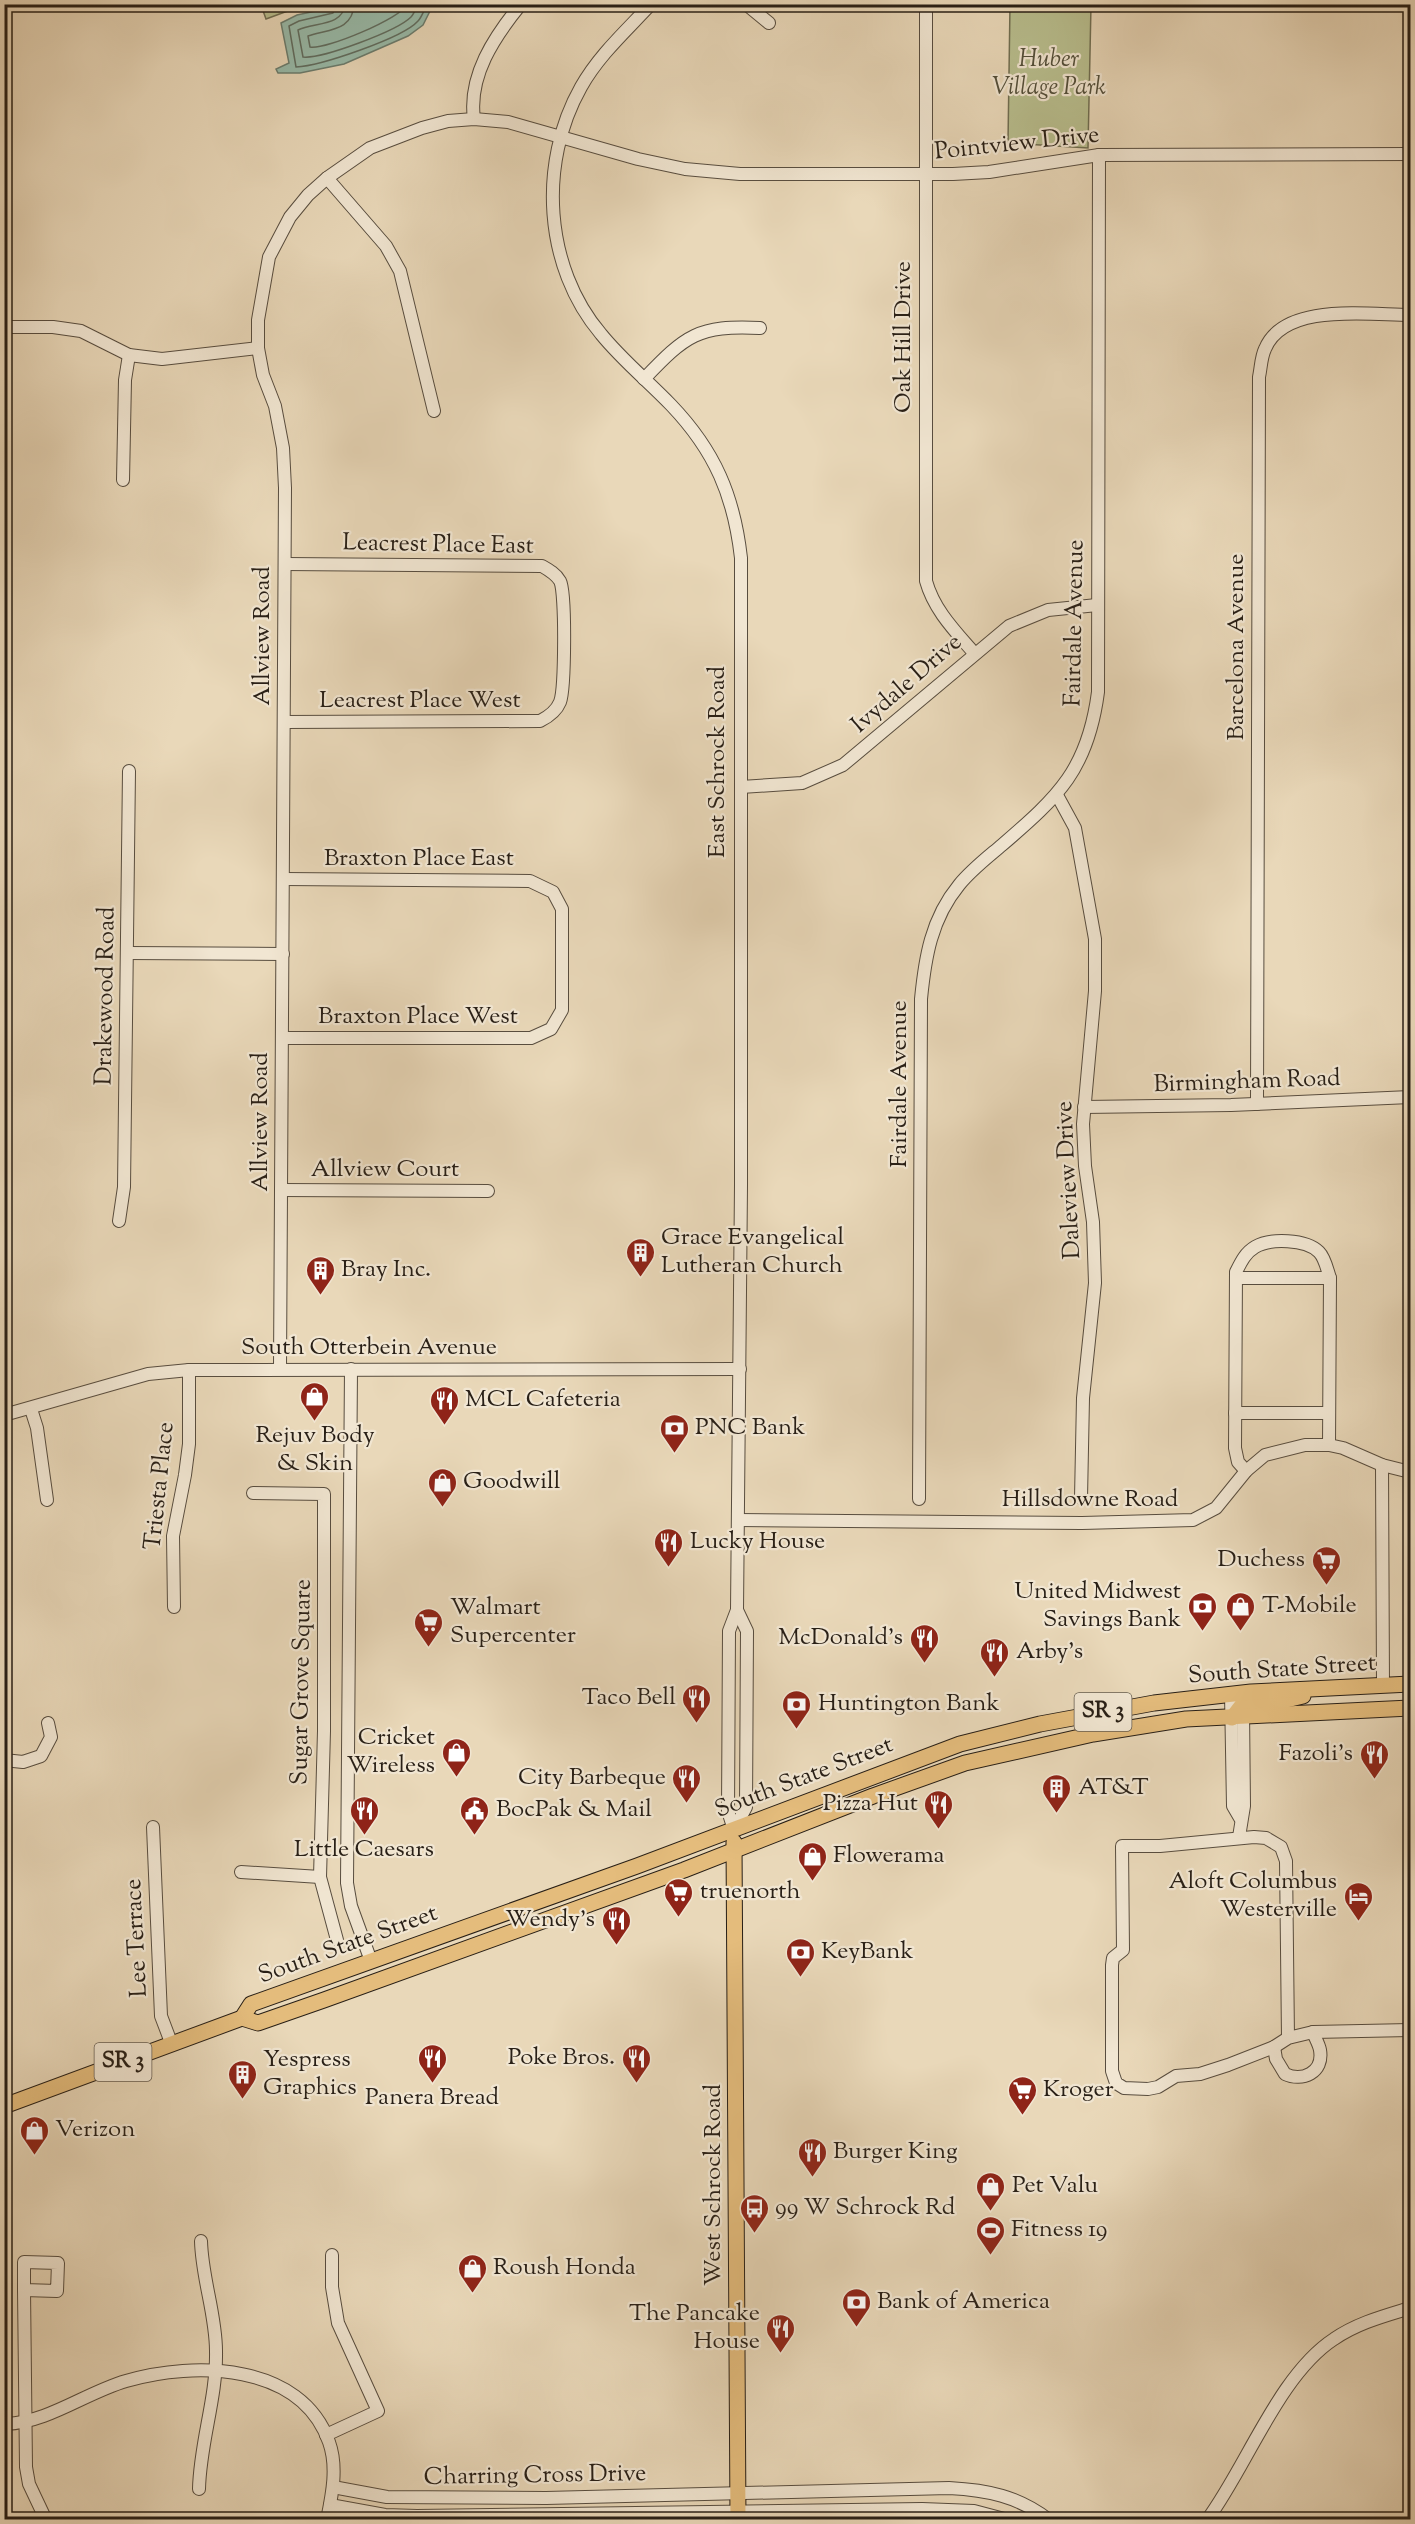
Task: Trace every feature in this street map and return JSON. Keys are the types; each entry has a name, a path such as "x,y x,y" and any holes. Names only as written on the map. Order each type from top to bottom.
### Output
{"main road":[{"name":"South State Street","path":"242,2018 258,2023 735,1851 873,1796 980,1759 1127,1728 1186,1719 1238,1705 1322,1688 1410,1684"},
{"name":"South State Street","path":"4,2106 242,2018 251,2004 734,1830 890,1768 976,1740 1146,1704 1185,1700 1238,1705 1410,1708"},
{"path":"1127,1728 1155,1716 1177,1713 1185,1700"},
{"path":"980,1759 987,1750 994,1748 1120,1720 1146,1704"},
{"path":"873,1796 901,1776 963,1757 976,1740"},
{"path":"588,1903 598,1893 724,1844 734,1830"},
{"name":"East Schrock Road","path":"734,1830 735,1851"},
{"name":"West Schrock Road","path":"735,1851 738,2516"},
{"path":"378,1980 386,1966 472,1935 495,1916"},
{"path":"288,2012 309,1993 364,1974 371,1961"},
{"path":"258,2023 259,2012 286,2000 302,1986"}],"street":[{"path":"474,119 472,105 476,77 504,27 521,4"},
{"path":"746,4 769,23"},
{"name":"Oak Hill Drive","path":"926,4 926,581 936,606 974,653"},
{"name":"East Schrock Road","path":"648,6 591,71 568,114 560,136 552,190 557,243 563,265 584,310 600,333 682,417 705,445 728,491 734,512 741,558 740,1369 737,1610 729,1631 728,1811 734,1830"},
{"name":"Allview Road","path":"280,1368 284,879 283,448 275,406 263,375 258,348 258,320 270,257 290,217 308,195 327,178 370,148 398,136 448,121 474,119 508,122 560,136"},
{"name":"Pointview Drive","path":"560,136 638,159 685,169 740,174 989,172 1099,154 1410,154"},
{"name":"Fairdale Avenue","path":"919,1499 921,999 925,960 938,919 959,885 1057,795 1075,770 1094,719 1098,692 1099,154"},
{"path":"327,178 386,246 400,271 434,411"},
{"name":"Barcelona Avenue","path":"1257,1104 1259,377 1265,349 1276,333 1293,321 1326,314 1410,315"},
{"path":"644,379 681,344 711,328 723,326 760,328"},
{"path":"4,327 53,327 81,331 129,355 162,359 258,348"},
{"path":"123,480 125,380 129,355"},
{"name":"Leacrest Place East","path":"285,564 542,567 551,571 561,581 563,642"},
{"name":"Ivydale Drive","path":"741,787 802,783 843,765 1009,626 1048,610 1097,605"},
{"name":"Leacrest Place West","path":"284,722 540,721 550,716 559,706 563,692 563,642"},
{"name":"Drakewood Road","path":"119,1221 124,1187 129,771"},
{"name":"Daleview Drive","path":"1057,795 1075,828 1095,939 1095,991 1084,1107 1085,1166 1093,1222 1095,1283 1083,1398 1081,1498"},
{"name":"Braxton Place East","path":"284,879 530,881 553,892 562,909 562,1010 551,1029"},
{"path":"128,953 283,954"},
{"name":"Braxton Place West","path":"282,1038 531,1038 551,1029"},
{"name":"Birmingham Road","path":"1084,1107 1257,1104 1410,1097"},
{"name":"Allview Court","path":"281,1190 488,1191"},
{"path":"1246,1471 1238,1462 1235,1413 1236,1278 1243,1256 1257,1245 1283,1241 1313,1248 1319,1252 1330,1278 1329,1445"},
{"path":"1236,1278 1330,1278"},
{"name":"South Otterbein Avenue","path":"4,1415 147,1374 189,1370 280,1368 740,1369"},
{"path":"351,1369 347,1883 351,1906 371,1961"},
{"name":"Triesta Place","path":"174,1607 172,1536 188,1454 189,1370"},
{"path":"31,1408 37,1428 47,1500"},
{"path":"1235,1413 1329,1413"},
{"name":"Hillsdowne Road","path":"738,1520 1184,1521 1202,1517 1216,1508 1246,1471 1265,1455 1305,1446 1329,1445 1382,1465 1410,1472"},
{"path":"1382,1465 1383,1685"},
{"name":"Sugar Grove Square","path":"253,1493 324,1494 324,1731 320,1877 337,1940"},
{"name":"East Schrock Road","path":"734,1830 746,1803 747,1631 737,1610"},
{"path":"1238,1705 1233,1806 1240,1818 1239,1837"},
{"path":"4,1760 24,1762 41,1756 51,1737 48,1723"},
{"name":"Lee Terrace","path":"153,1827 161,2016 172,2045"},
{"path":"1288,2038 1285,1853 1281,1847 1266,1838 1239,1837 1160,1846 1122,1846 1123,1950 1113,1958 1112,1965 1112,2077 1124,2088 1158,2087 1176,2076 1200,2074 1274,2047 1288,2038 1313,2032 1410,2030"},
{"path":"241,1872 320,1877"},
{"path":"1274,2047 1276,2059 1285,2074 1299,2078 1308,2076 1318,2066 1320,2058 1313,2032"},
{"path":"199,2489 215,2371 214,2319 204,2280 201,2241"},
{"path":"326,2435 378,2411 338,2323 332,2287 332,2255"},
{"path":"24,2290 24,2423 29,2484 46,2520"},
{"path":"1207,2520 1225,2496 1299,2372 1332,2339 1368,2320 1410,2308"},
{"path":"6,2424 24,2423 124,2381 158,2374 215,2371 257,2378 291,2392 316,2414 330,2444 333,2487 327,2520"},
{"name":"Charring Cross Drive","path":"333,2487 387,2497 569,2498 976,2489 1013,2497 1049,2520"},
{"path":"569,2498 569,2517"},
{"name":"Charring Cross Drive","path":"330,2505 385,2515 569,2517 738,2516 922,2509 974,2511 1008,2520"}],"green space":[{"path":"261,4 304,5 266,19"},
{"name":"Huber Village Park","path":"1010,5 1091,5 1088,148 1008,143"}],"water":[{"path":"344,5 433,5 423,25 408,36 344,64 300,73 278,73 276,69 289,63 281,23 297,15"}],"place":[{"name":"Grace Evangelical Lutheran Church","path":"640,1278"},
{"name":"Bray Inc.","path":"320,1296"},
{"name":"Rejuv Body & Skin","path":"315,1422"},
{"name":"MCL Cafeteria","path":"444,1426"},
{"name":"PNC Bank","path":"674,1454"},
{"name":"Goodwill","path":"442,1508"},
{"name":"Lucky House","path":"669,1568"},
{"name":"Duchess","path":"1326,1586"},
{"name":"United Midwest Savings Bank","path":"1202,1632"},
{"name":"T-Mobile","path":"1241,1632"},
{"name":"Walmart Supercenter","path":"429,1648"},
{"name":"McDonald's","path":"924,1664"},
{"name":"Arby's","path":"995,1678"},
{"name":"Taco Bell","path":"697,1724"},
{"name":"Huntington Bank","path":"797,1730"},
{"name":"Cricket Wireless","path":"456,1778"},
{"name":"Fazoli's","path":"1374,1780"},
{"name":"City Barbeque","path":"687,1804"},
{"name":"AT&T","path":"1057,1814"},
{"name":"Pizza Hut","path":"939,1830"},
{"name":"Little Caesars","path":"364,1836"},
{"name":"BocPak & Mail","path":"475,1836"},
{"name":"Flowerama","path":"812,1882"},
{"name":"truenorth","path":"679,1918"},
{"name":"Aloft Columbus Westerville","path":"1358,1922"},
{"name":"Wendy's","path":"616,1946"},
{"name":"KeyBank","path":"800,1978"},
{"name":"Panera Bread","path":"432,2084"},
{"name":"Poke Bros.","path":"636,2084"},
{"name":"Yespress Graphics","path":"242,2100"},
{"name":"Kroger","path":"1022,2116"},
{"name":"Verizon","path":"34,2156"},
{"name":"Burger King","path":"812,2178"},
{"name":"Pet Valu","path":"991,2212"},
{"name":"99 W Schrock Rd","path":"754,2234"},
{"name":"Fitness 19","path":"990,2256"},
{"name":"Roush Honda","path":"472,2294"},
{"name":"Bank of America","path":"856,2328"},
{"name":"The Pancake House","path":"781,2354"}]}
